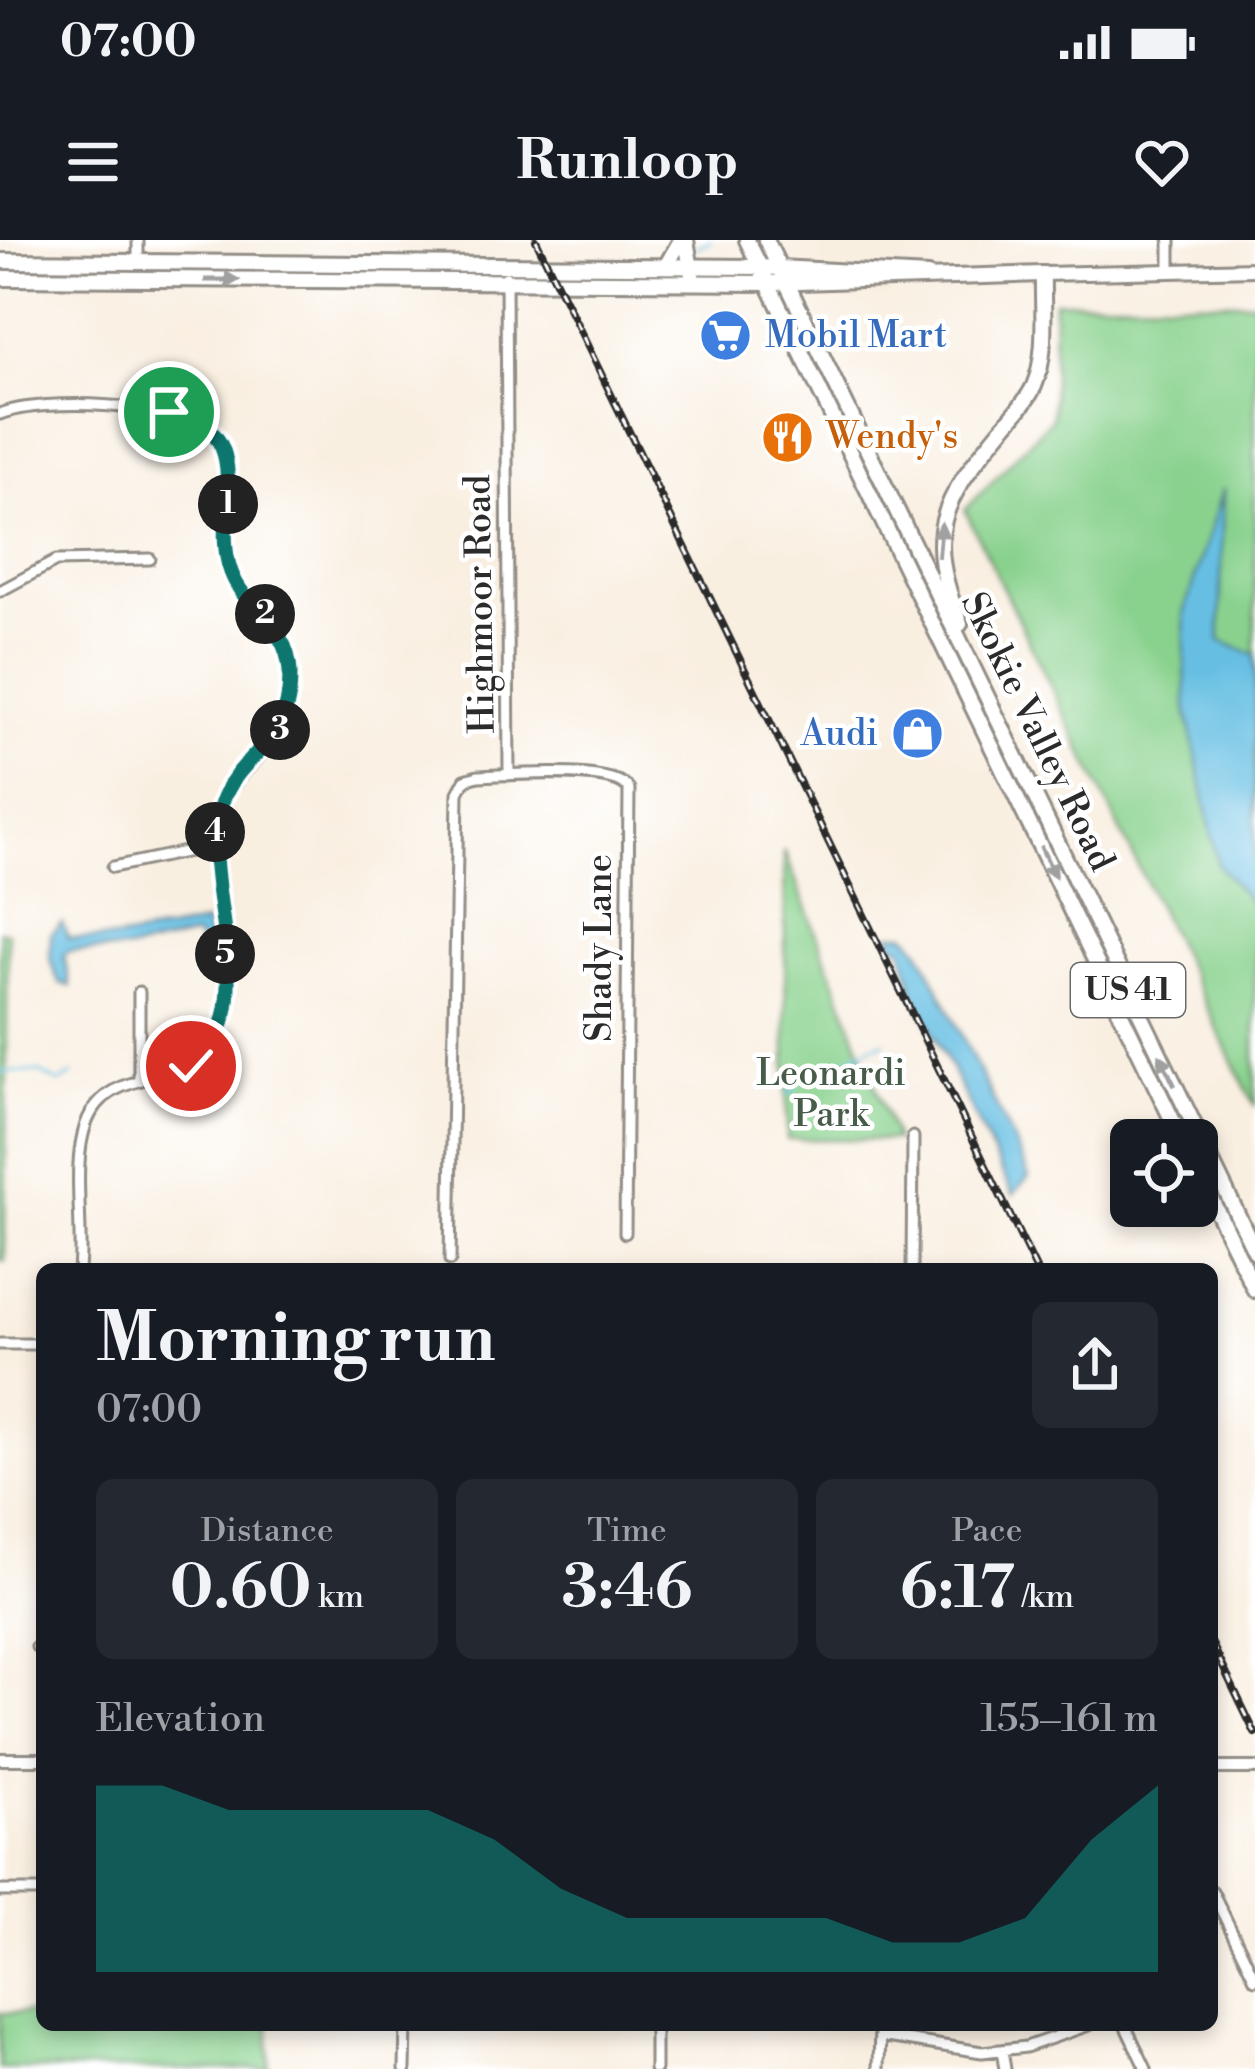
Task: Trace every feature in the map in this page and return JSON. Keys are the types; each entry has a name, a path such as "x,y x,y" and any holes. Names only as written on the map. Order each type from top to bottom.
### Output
{"main road":[{"path":"666,266 684,240"},
{"path":"684,240 692,273"},
{"name":"Skokie Valley Road","path":"747,240 1172,1119"},
{"name":"Skokie Valley Road","path":"766,240 1255,1251"},
{"path":"0,261 506,273 666,266 768,283 783,275"},
{"path":"0,278 692,273 760,267 783,275 919,281 928,276 1255,269"},
{"path":"1002,729 942,577 940,529 961,476 1034,386 1041,355 1043,274"},
{"path":"1218,1214 1255,1290"}],"street":[{"path":"138,240 138,280"},
{"path":"1170,240 1170,272"},
{"name":"Highmoor Road","path":"450,1260 458,793 465,780 509,775 506,273"},
{"path":"0,415 28,406 185,415 212,432 226,459 229,563 239,588 281,636 290,665 290,699 280,729 233,781 220,809 214,846 225,919 224,1013 214,1043 180,1072 139,1078 108,1094 86,1124 79,1263"},
{"path":"0,591 56,560 94,557 134,563 150,559"},
{"name":"Shady Lane","path":"509,775 618,778 629,789 625,1233"},
{"path":"113,867 214,846"},
{"path":"139,992 139,1078"},
{"path":"911,1263 913,1137"},
{"path":"0,1344 36,1344"},
{"path":"0,1759 36,1760"},
{"path":"1218,1768 1255,1768"},
{"path":"0,1891 36,1891"},
{"path":"1218,1903 1255,1979"},
{"path":"405,2069 406,2031"},
{"path":"655,2069 656,2031"},
{"path":"879,2069 880,2031 942,2049 1001,2051 1075,2031"},
{"path":"1128,2031 1146,2069"},
{"path":"1001,2051 1005,2069"}],"green space":[{"path":"1054,301 1255,302 1255,1107 965,510 1052,418"},
{"name":"Leonardi Park","path":"784,850 896,1140 787,1139"},
{"path":"0,931 8,932 5,1261 0,1261"},
{"path":"0,2013 36,2013 36,2031 269,2031 269,2069 0,2069"}],"water":[{"path":"1223,488 1220,641 1255,655 1255,908 1218,865 1186,706 1184,613"},
{"path":"62,923 68,938 117,939 206,923 210,953 203,954 196,936 132,950 69,951 64,955 70,986 59,983 50,959 51,934"},
{"path":"891,934 906,934 919,948 1017,1148 1029,1177 1013,1195 915,995 902,947 892,944"}],"waterway":[{"path":"695,248 711,240"},
{"path":"787,1093 794,1091 799,1072 825,1068 885,1042"},
{"path":"0,1072 39,1072 59,1083 72,1075"}],"railway":[{"path":"536,240 1033,1263"},
{"path":"1218,1656 1255,1733"}],"place":[{"name":"Mobil Mart","path":"726,336"},
{"name":"Wendy's","path":"787,437"},
{"name":"Audi","path":"917,734"}],"route":[{"path":"169,412 196,420 223,448 232,574 244,596 275,625 290,665 290,699 280,729 233,781 215,828 224,908 224,1013 214,1043 191,1066"}]}
